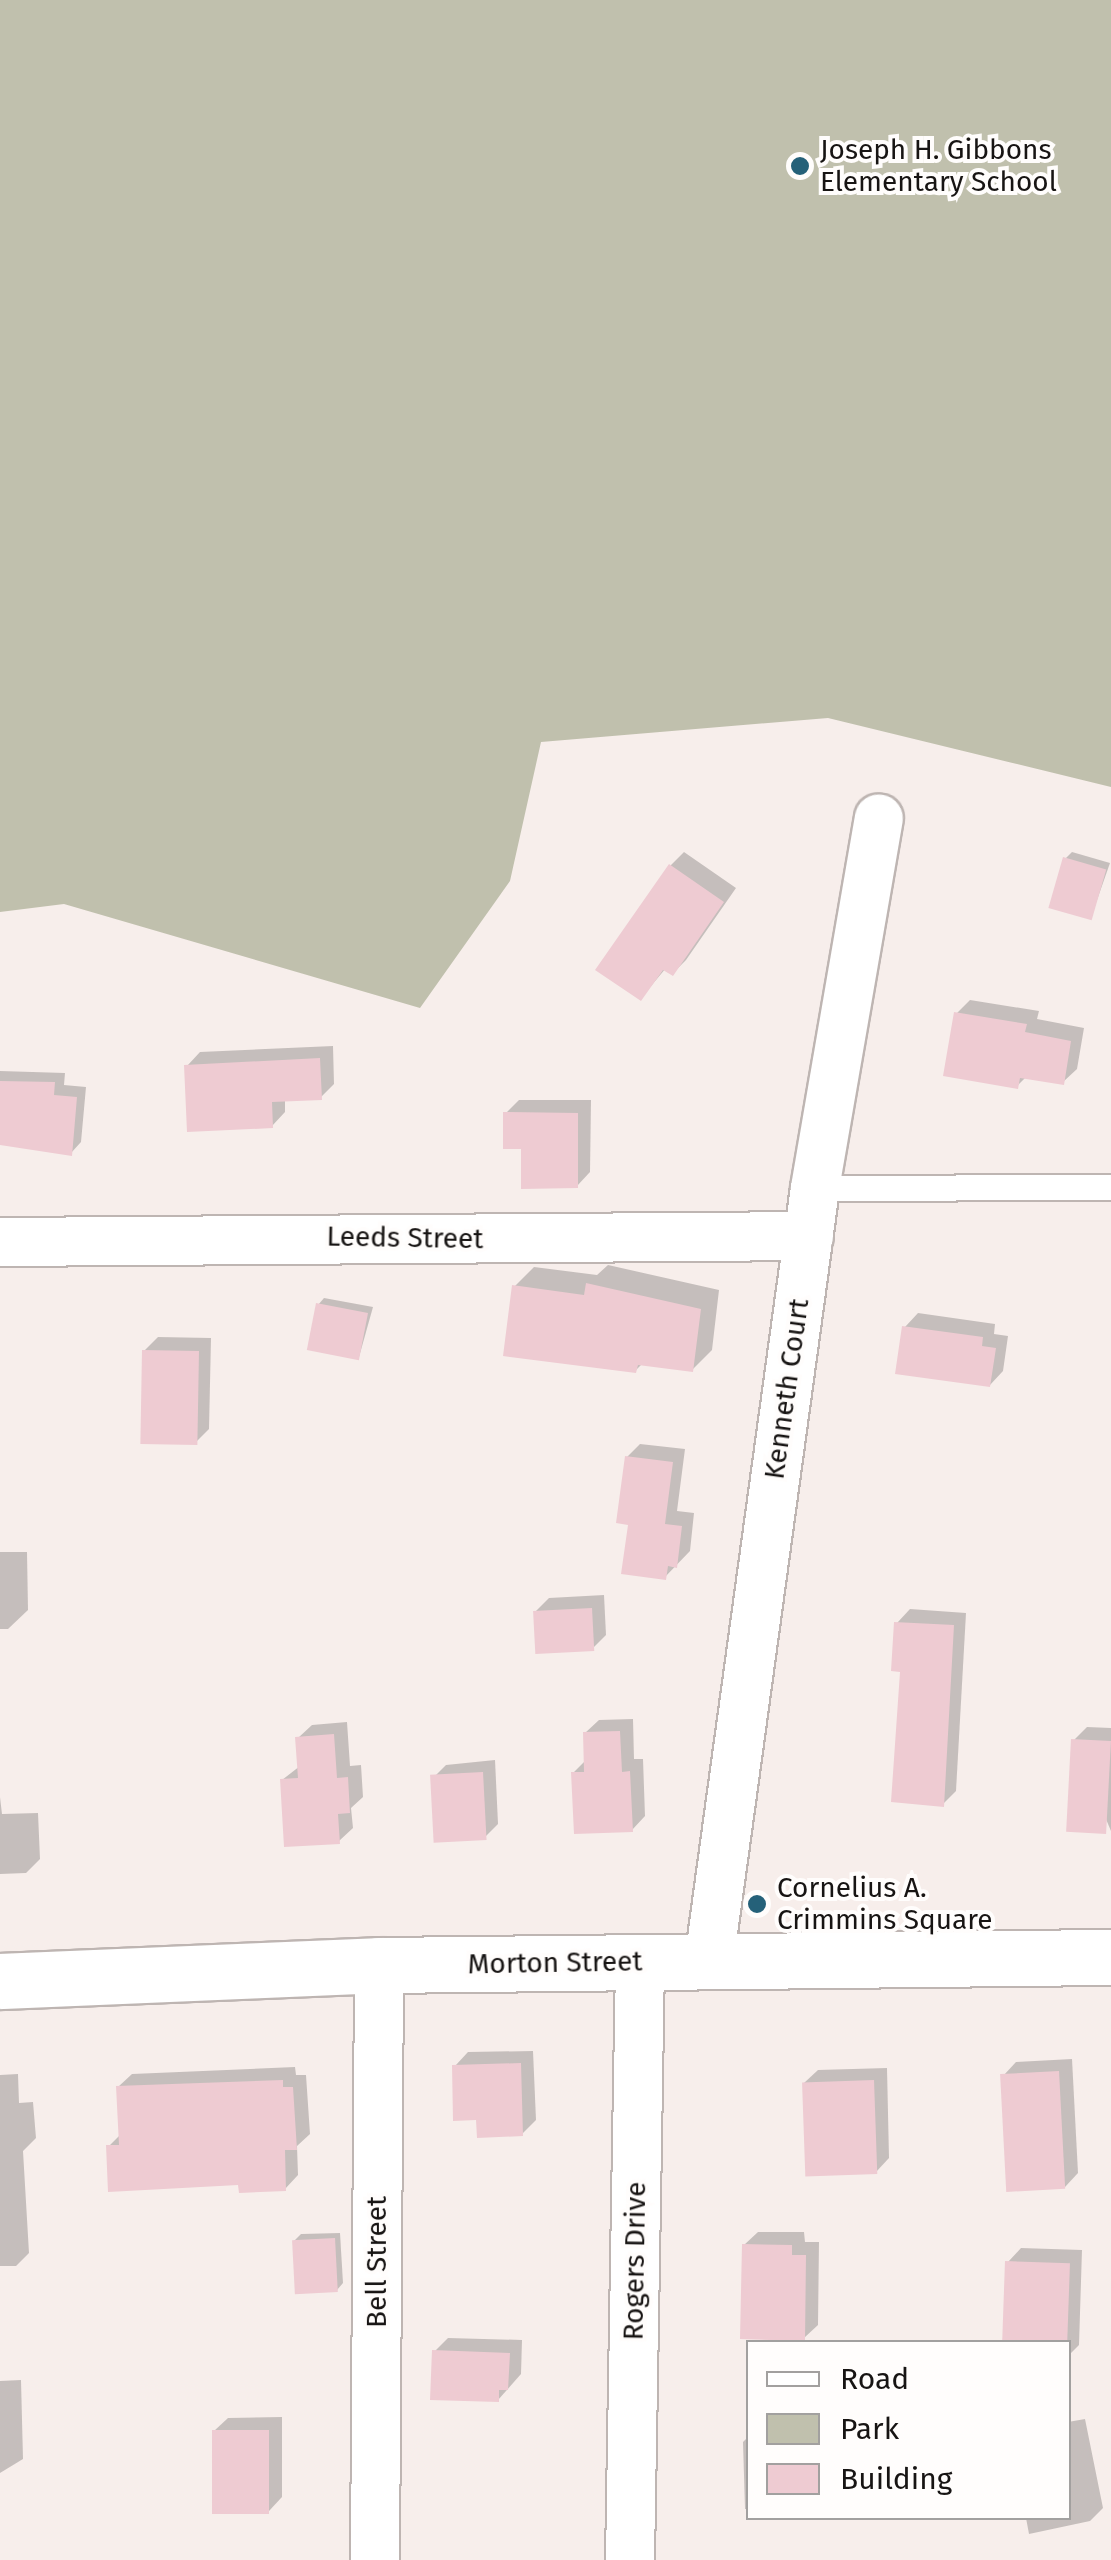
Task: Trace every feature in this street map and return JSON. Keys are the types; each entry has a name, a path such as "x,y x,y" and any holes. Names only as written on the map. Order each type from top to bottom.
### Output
{"street":[{"name":"Kenneth Court","path":"709,1961 815,1188 879,820"},
{"name":"Leeds Street","path":"0,1242 809,1236"},
{"name":"Morton Street","path":"0,1982 379,1964 1111,1957"},
{"name":"Rogers Drive","path":"630,2560 640,1962"},
{"name":"Bell Street","path":"375,2560 379,1964"}],"lane":[{"path":"815,1188 1111,1187"}],"green space":[{"path":"0,0 1111,0 1111,787 828,718 541,742 510,881 420,1008 64,904 0,912"}],"building":[{"path":"1063,857 1106,869 1092,920 1048,908"},
{"path":"669,864 724,902 673,976 663,970 641,1001 595,970"},
{"path":"954,1012 1027,1024 1025,1032 1071,1041 1064,1085 1020,1078 1018,1089 943,1076"},
{"path":"320,1058 322,1100 272,1102 273,1128 187,1132 184,1065"},
{"path":"0,1081 55,1082 54,1095 77,1097 72,1156 0,1145"},
{"path":"503,1112 578,1113 578,1188 521,1189 521,1149 503,1149"},
{"path":"586,1283 701,1309 693,1372 638,1365 636,1373 503,1356 512,1285 584,1295"},
{"path":"316,1303 368,1313 359,1360 307,1350"},
{"path":"902,1326 983,1337 982,1346 996,1348 990,1387 895,1374"},
{"path":"142,1350 199,1351 197,1445 140,1444"},
{"path":"625,1456 673,1462 665,1524 682,1526 677,1568 668,1566 666,1580 621,1574 628,1525 616,1523"},
{"path":"592,1608 594,1651 535,1654 533,1611"},
{"path":"894,1622 954,1625 944,1807 891,1802 900,1672 891,1671"},
{"path":"620,1731 622,1772 630,1771 633,1832 574,1834 571,1772 584,1772 583,1732"},
{"path":"334,1734 337,1778 348,1777 350,1813 338,1814 340,1844 284,1847 280,1779 298,1778 295,1737"},
{"path":"1071,1739 1111,1741 1106,1834 1066,1832"},
{"path":"483,1772 487,1840 434,1843 430,1775"},
{"path":"521,2063 523,2136 477,2138 476,2120 453,2121 452,2065"},
{"path":"1059,2071 1065,2189 1006,2192 1000,2074"},
{"path":"283,2080 283,2087 293,2087 297,2150 285,2150 286,2191 239,2193 238,2185 108,2192 106,2145 119,2145 116,2086"},
{"path":"874,2080 877,2174 805,2176 802,2083"},
{"path":"335,2238 338,2292 295,2294 292,2240"},
{"path":"742,2244 792,2245 792,2255 806,2255 805,2340 740,2339"},
{"path":"1005,2261 1070,2263 1067,2340 1002,2340"},
{"path":"432,2350 510,2353 508,2390 499,2390 499,2402 430,2400"},
{"path":"212,2430 269,2430 269,2514 212,2514"}],"place":[{"name":"Joseph H. Gibbons Elementary School","path":"800,166"},
{"name":"Cornelius A. Crimmins Square","path":"757,1904"}]}
